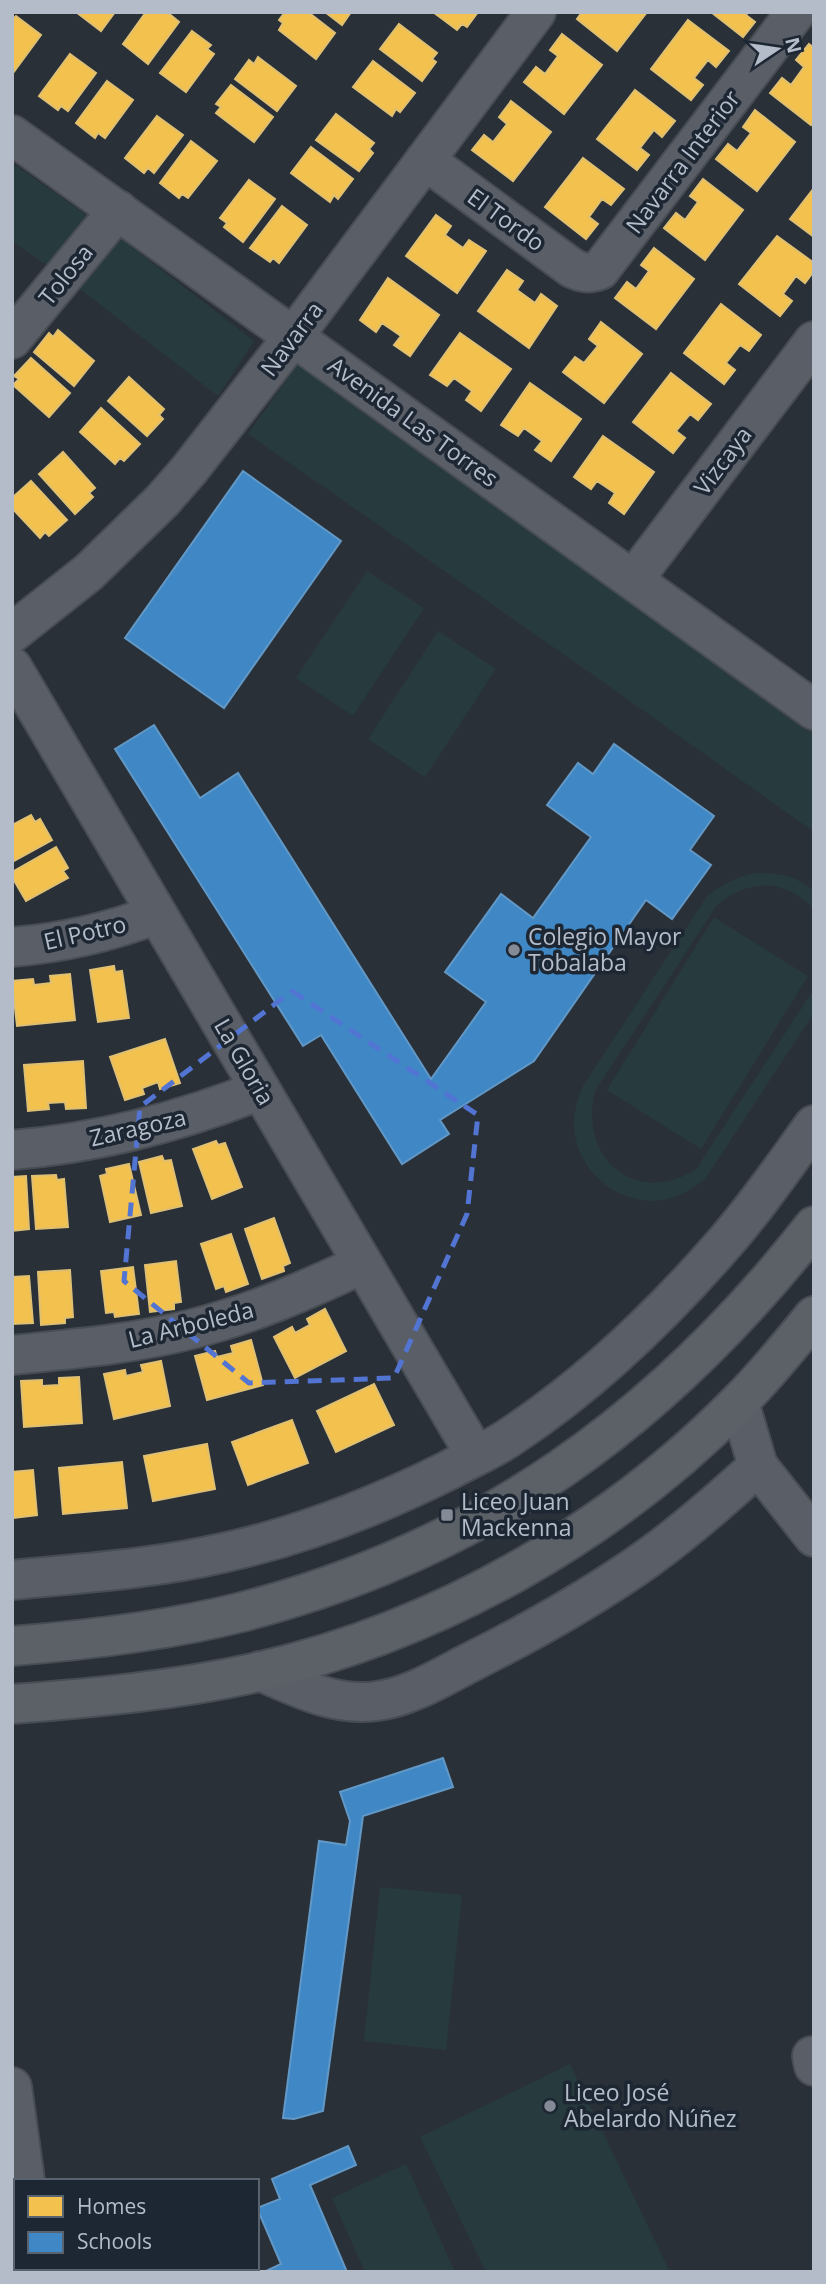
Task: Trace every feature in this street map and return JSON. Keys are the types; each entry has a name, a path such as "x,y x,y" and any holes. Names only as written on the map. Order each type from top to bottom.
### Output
{"main road":[{"path":"15,1644 113,1636 242,1612 306,1594 368,1572 427,1547 484,1518 539,1485 640,1410 734,1322 814,1226"},
{"path":"12,1704 135,1694 260,1671 319,1655 400,1627 494,1583 541,1556 627,1499 696,1443 806,1332"}],"street":[{"name":"Navarra","path":"12,633 89,572 162,502 213,442 536,12"},
{"name":"Navarra Interior","path":"591,273 600,270 607,263 796,12"},
{"name":"Avenida Las Torres","path":"12,135 814,710"},
{"name":"El Tordo","path":"425,160 572,268 591,273"},
{"name":"Tolosa","path":"12,339 118,210"},
{"name":"Vizcaya","path":"633,580 814,341"},
{"name":"La Gloria","path":"12,667 476,1456"},
{"name":"El Potro","path":"12,947 47,944 92,935 157,914"},
{"name":"Zaragoza","path":"12,1150 88,1141 148,1128 205,1111 260,1090"},
{"path":"12,1580 156,1565 222,1553 275,1539 352,1514 415,1487 508,1438 566,1396 621,1350 664,1308 723,1245 814,1125"},
{"name":"La Arboleda","path":"12,1355 101,1346 194,1329 274,1303 362,1264"},
{"path":"739,1402 758,1466 814,1537"},
{"path":"260,1671 317,1695 353,1702 376,1701 430,1683 500,1648 646,1559 701,1517 758,1466"},
{"path":"12,2087 25,2179"}],"highlighted area":[{"path":"292,991 478,1115 467,1214 394,1378 249,1383 124,1281 140,1107"}],"green space":[{"path":"12,163 91,218 52,269 12,241"},
{"path":"114,233 254,341 218,396 76,286"},
{"path":"302,358 814,731 814,832 248,434"},
{"path":"367,571 424,608 353,716 296,678"},
{"path":"438,631 496,669 425,777 368,739"},
{"path":"756,873 787,876 808,886 814,891 814,909 791,892 766,886 741,890 717,905 595,1091 592,1115 595,1137 604,1155 617,1170 633,1179 653,1183 674,1180 696,1169 814,989 814,1013 705,1179 672,1198 654,1201 636,1199 620,1193 592,1172 576,1141 575,1113 583,1086 707,896 730,882"},
{"path":"714,917 808,976 701,1149 607,1090"},
{"path":"380,1887 462,1895 446,2050 364,2041"},
{"path":"570,2064 670,2272 486,2272 420,2137"},
{"path":"406,2164 455,2272 365,2272 332,2198"}],"building: Homes":[{"path":"76,12 115,12 101,31"},
{"path":"146,12 167,12 179,22 148,64 123,44"},
{"path":"285,12 308,12 335,33 316,59 279,30 283,23 279,20"},
{"path":"325,12 351,12 342,25"},
{"path":"433,12 478,12 467,27 462,24 457,30"},
{"path":"582,12 647,12 617,51 577,19"},
{"path":"711,12 748,12 746,15 755,22 743,37"},
{"path":"16,16 41,35 13,73 12,20"},
{"path":"688,20 729,51 716,67 708,60 694,78 703,85 691,100 651,69"},
{"path":"399,24 437,53 432,59 436,62 422,81 380,49"},
{"path":"192,31 211,45 207,49 214,54 186,92 160,73"},
{"path":"562,34 602,65 564,114 524,82 536,67 545,74 558,56 550,50"},
{"path":"809,44 814,48 814,121 811,125 770,93 782,78 791,85 804,67 796,60"},
{"path":"70,54 96,73 68,111 61,106 58,110 39,96"},
{"path":"258,57 296,86 277,111 235,79 249,60 254,64"},
{"path":"373,61 415,93 400,112 396,109 392,116 353,87"},
{"path":"107,81 133,100 105,138 98,133 95,138 76,123"},
{"path":"231,85 273,117 254,142 216,113 221,107 216,104"},
{"path":"635,90 675,121 662,137 654,130 640,148 649,155 637,170 597,139"},
{"path":"511,101 551,132 513,181 472,150 484,135 493,142 507,124 499,117"},
{"path":"755,110 795,142 757,191 716,159 728,144 737,151 751,133 743,127"},
{"path":"336,114 374,143 369,149 373,153 359,171 316,140"},
{"path":"157,116 183,135 154,173 148,168 144,173 125,158"},
{"path":"191,141 217,161 188,198 182,194 179,198 160,183"},
{"path":"311,147 353,179 338,199 334,195 330,202 291,173"},
{"path":"583,158 624,189 611,205 602,199 589,217 598,224 586,239 545,207"},
{"path":"703,179 743,210 705,260 664,228 676,213 685,220 698,202 690,196"},
{"path":"249,180 275,199 243,242 224,227 227,223 220,218"},
{"path":"814,188 814,237 790,219"},
{"path":"282,206 307,225 279,263 273,258 270,262 250,248"},
{"path":"436,215 451,226 445,235 463,248 469,240 486,251 457,293 406,256"},
{"path":"777,236 814,263 814,271 805,283 796,276 783,294 792,301 780,316 739,284"},
{"path":"654,248 694,279 656,329 615,298 627,282 636,289 649,271 641,265"},
{"path":"507,270 523,281 517,290 535,303 541,294 557,306 529,348 478,311"},
{"path":"388,278 439,315 410,356 394,345 401,336 382,323 376,332 360,320"},
{"path":"721,304 761,335 749,351 740,345 726,363 735,370 724,384 684,353"},
{"path":"601,322 642,354 604,403 563,372 575,357 584,363 598,346 589,339"},
{"path":"58,330 94,361 74,386 34,352 49,333 53,337"},
{"path":"460,333 511,369 481,411 466,400 472,391 454,378 447,386 430,375"},
{"path":"31,358 70,393 49,417 13,385 19,379 14,376"},
{"path":"671,373 711,404 698,420 690,414 676,431 685,438 673,453 633,422"},
{"path":"129,377 164,409 159,415 163,419 147,436 108,401"},
{"path":"530,383 581,419 551,461 535,450 542,441 524,428 518,436 501,425"},
{"path":"101,408 140,444 124,461 120,458 115,464 80,432"},
{"path":"603,436 654,472 624,514 609,503 615,493 597,481 591,489 574,477"},
{"path":"63,452 95,488 89,493 93,497 75,514 39,474"},
{"path":"31,481 67,520 49,536 45,532 40,538 12,508 12,498"},
{"path":"31,815 35,822 40,819 52,840 12,862 12,825"},
{"path":"56,847 68,868 63,871 68,878 26,901 12,877 12,872"},
{"path":"114,966 115,972 122,971 129,1018 98,1022 90,970"},
{"path":"70,974 75,1020 17,1026 12,981 33,979 34,985 51,983 50,976"},
{"path":"165,1039 180,1083 160,1089 158,1082 142,1088 144,1094 125,1100 110,1057"},
{"path":"83,1061 86,1108 66,1109 65,1102 48,1103 49,1109 28,1111 24,1065"},
{"path":"216,1141 218,1145 225,1143 242,1187 212,1199 193,1149"},
{"path":"162,1156 164,1161 171,1160 182,1206 151,1213 139,1162"},
{"path":"129,1164 141,1215 110,1222 100,1176 107,1174 106,1169"},
{"path":"56,1175 57,1180 64,1179 68,1227 36,1229 32,1176"},
{"path":"26,1176 29,1229 12,1231 12,1177"},
{"path":"274,1218 290,1263 283,1266 284,1271 262,1279 245,1229"},
{"path":"231,1234 248,1284 226,1292 224,1286 216,1289 201,1244"},
{"path":"176,1261 181,1302 174,1303 174,1309 150,1312 145,1265"},
{"path":"133,1267 139,1314 115,1317 114,1312 106,1313 101,1271"},
{"path":"70,1270 73,1317 65,1318 65,1323 41,1325 38,1272"},
{"path":"29,1276 33,1323 12,1324 12,1277"},
{"path":"325,1309 346,1351 295,1378 274,1337 292,1327 295,1333 310,1325 307,1319"},
{"path":"251,1340 263,1385 207,1400 195,1356 215,1351 217,1357 233,1353 231,1346"},
{"path":"161,1361 170,1406 114,1419 104,1374 125,1370 126,1376 143,1372 141,1365"},
{"path":"79,1377 82,1423 24,1427 21,1381 42,1380 42,1386 59,1385 59,1378"},
{"path":"374,1384 394,1425 336,1452 317,1411"},
{"path":"292,1420 308,1463 248,1485 232,1442"},
{"path":"207,1444 215,1489 153,1501 144,1456"},
{"path":"122,1462 127,1508 63,1514 59,1468"},
{"path":"33,1470 37,1515 12,1518 12,1472"}],"building: Schools":[{"path":"243,471 341,541 224,708 125,638"},
{"path":"154,725 200,798 238,773 431,1079 486,1002 445,972 501,894 533,918 591,837 547,805 578,763 593,774 614,744 714,816 690,850 711,865 672,919 646,900 534,1061 440,1120 449,1134 402,1164 321,1035 303,1046 115,749"},
{"path":"443,1758 453,1787 363,1816 323,2111 294,2119 283,2118 319,1841 346,1845 350,1821 340,1792"},
{"path":"348,2146 356,2165 310,2185 347,2272 264,2272 281,2264 259,2213 259,2207 280,2199 272,2179"}],"place":[{"name":"Colegio Mayor Tobalaba","path":"514,950"},
{"name":"Liceo Juan Mackenna","path":"447,1515"},
{"name":"Liceo José Abelardo Núñez","path":"550,2106"}]}
